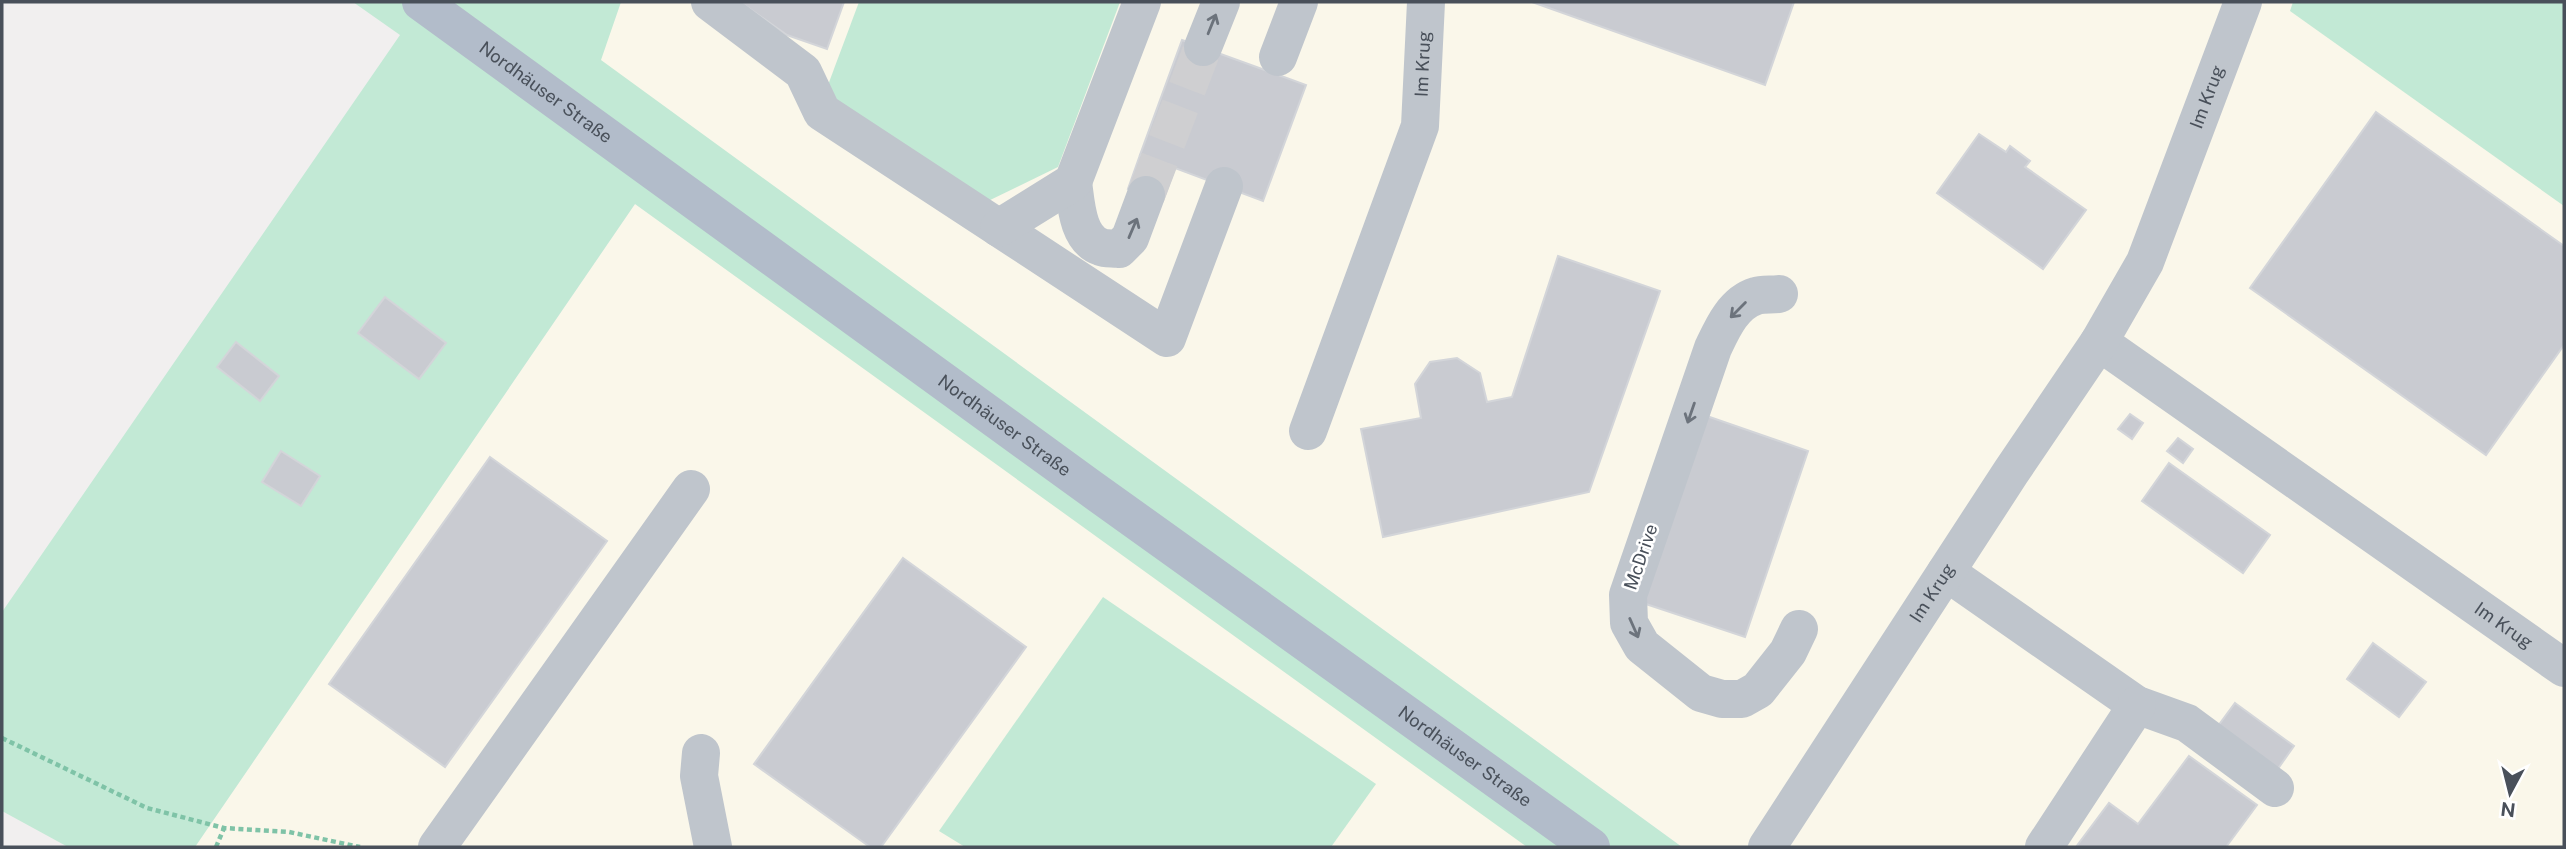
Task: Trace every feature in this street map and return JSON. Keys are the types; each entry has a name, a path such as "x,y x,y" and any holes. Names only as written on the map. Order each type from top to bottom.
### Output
{"main road":[{"name":"Nordhäuser Straße","path":"421,2 1591,847"}],"street":[{"path":"709,2 803,72 822,112 1167,338 1224,186"},
{"path":"1142,2 1073,182 1079,216 1086,236 1100,247 1119,248 1130,238 1146,195"},
{"path":"1203,47 1221,2"},
{"path":"1278,57 1299,2"},
{"name":"Im Krug","path":"1308,431 1420,126 1426,2"},
{"name":"Im Krug","path":"1778,841 1946,572 2099,342 2146,262 2243,2"},
{"path":"999,228 1073,182"},
{"name":"McDrive","path":"1779,294 1755,296 1739,305 1724,324 1713,348 1628,595 1629,622 1642,646 1701,693 1722,699 1742,699 1758,690 1788,652 1799,629"},
{"name":"Im Krug","path":"2099,342 2564,668"},
{"path":"437,847 691,489"},
{"path":"1946,572 2137,705 2187,723 2275,788"},
{"path":"2044,847 2137,705"},
{"path":"701,753 699,776 713,847"}],"path":[{"path":"2,738 146,808 224,828 289,832 360,847"},
{"path":"215,847 224,828"}],"shaded area":[{"path":"621,2 2564,2 2564,847 1682,847 600,60"},
{"path":"635,204 1374,734 1530,847 195,847"}],"green space":[{"path":"353,2 621,2 601,60 1682,847 1527,847 635,204 195,847 68,847 2,811 2,612 400,35"},
{"path":"859,2 1120,2 1058,167 984,203 825,93"},
{"path":"2293,2 2564,2 2564,206 2290,11"},
{"path":"1103,597 1376,784 1331,847 965,847 939,831"}],"building":[{"path":"740,2 844,2 827,49 787,35"},
{"path":"1532,2 1794,2 1765,85"},
{"path":"1182,40 1306,85 1263,201 1140,155"},
{"path":"2376,112 2564,246 2564,345 2486,455 2250,288"},
{"path":"1979,134 2006,152 2010,146 2030,161 2025,167 2086,210 2043,269 1937,193"},
{"path":"1140,155 1175,168 1163,201 1128,189"},
{"path":"1558,256 1660,291 1589,492 1383,537 1361,429 1421,418 1415,384 1430,362 1457,358 1480,373 1487,402 1512,397"},
{"path":"385,297 446,343 419,379 358,333"},
{"path":"236,342 279,376 260,401 217,367"},
{"path":"1701,414 1808,451 1745,637 1637,601"},
{"path":"2130,414 2143,423 2132,439 2118,429"},
{"path":"2178,438 2193,449 2183,463 2167,451"},
{"path":"281,451 320,476 301,506 262,482"},
{"path":"490,457 607,541 445,767 329,684"},
{"path":"2169,463 2270,535 2243,573 2142,501"},
{"path":"903,558 1026,647 881,847 870,847 754,764"},
{"path":"2373,643 2426,682 2399,717 2347,679"},
{"path":"2235,703 2294,746 2277,770 2218,726"},
{"path":"2189,756 2257,805 2226,847 2076,847 2109,803 2138,824"}],"tunnel":[{"path":"1146,195 1203,47"}]}
